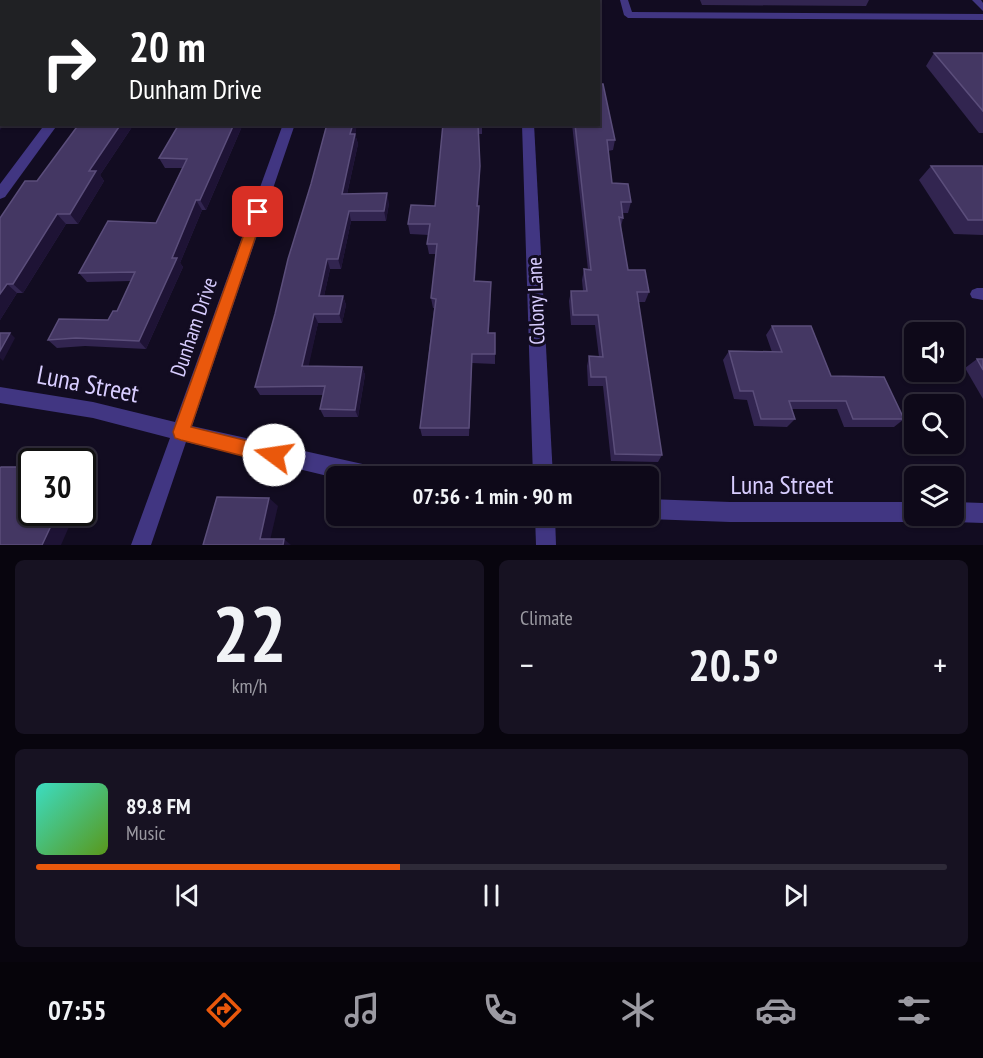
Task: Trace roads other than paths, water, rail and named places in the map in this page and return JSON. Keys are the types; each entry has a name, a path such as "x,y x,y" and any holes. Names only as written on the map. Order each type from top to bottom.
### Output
{"street":[{"path":"0,194 51,126"},
{"name":"Dunham Drive","path":"141,545 288,126"},
{"name":"Colony Lane","path":"528,126 543,466"},
{"name":"Luna Street","path":"0,395 93,410 326,467"},
{"name":"Luna Street","path":"659,509 904,512"},
{"path":"964,512 983,513"},
{"path":"545,526 546,545"}],"lane":[{"path":"624,0 628,15 983,14 976,0"}]}
